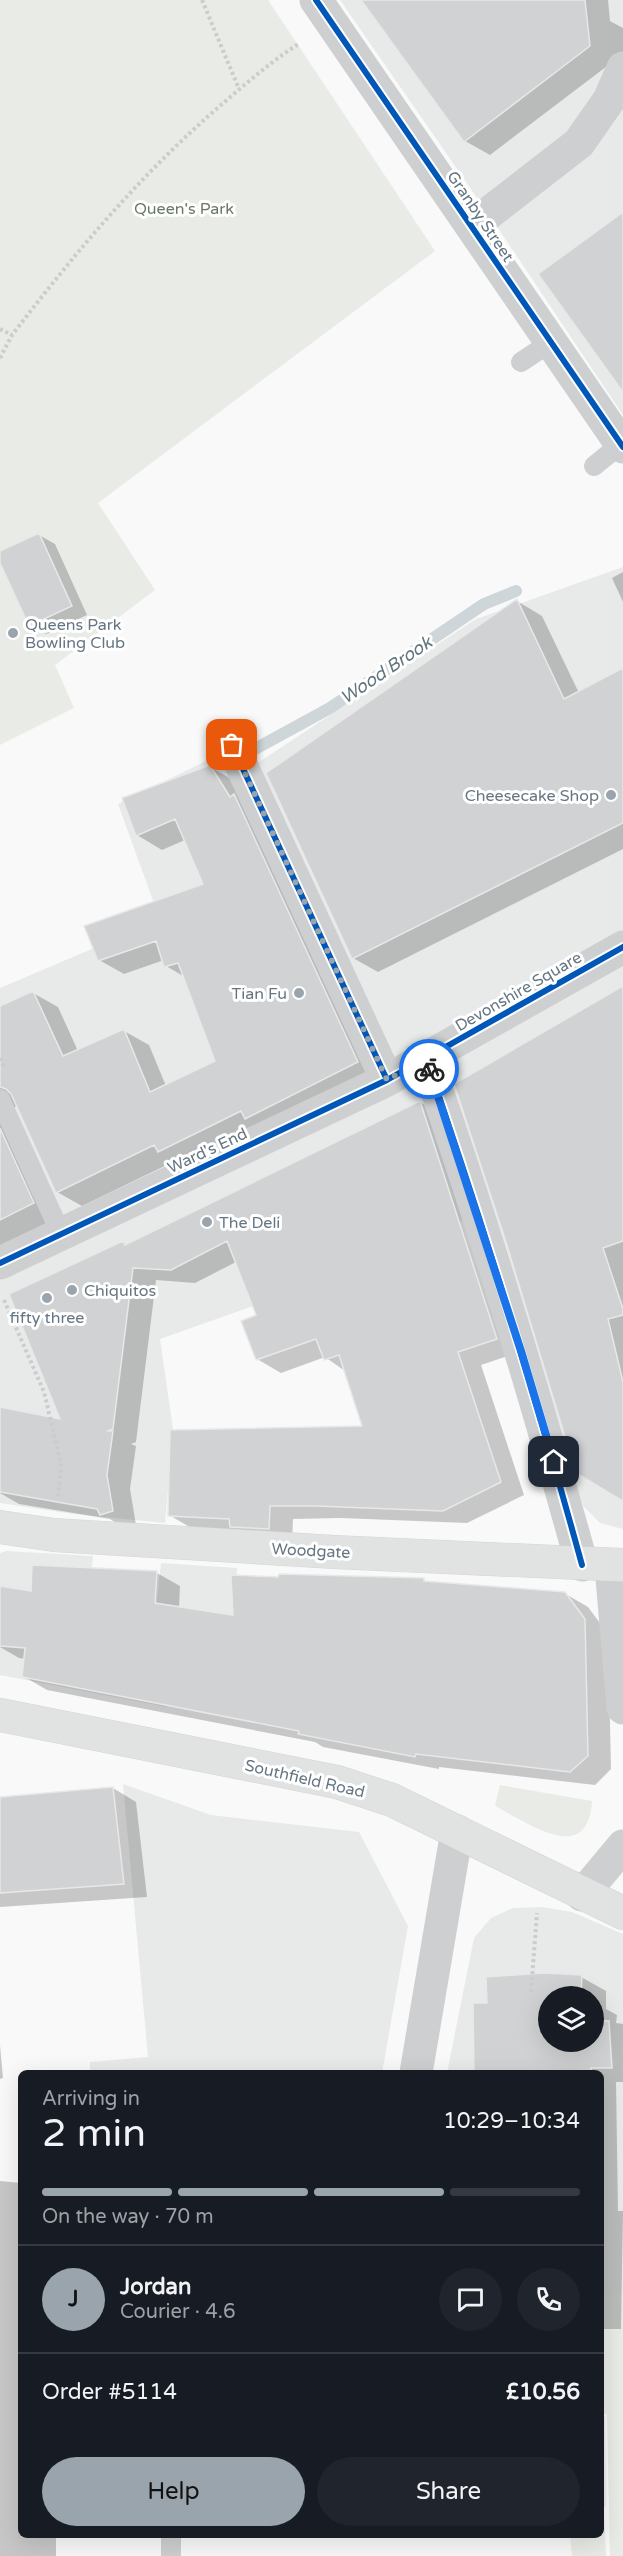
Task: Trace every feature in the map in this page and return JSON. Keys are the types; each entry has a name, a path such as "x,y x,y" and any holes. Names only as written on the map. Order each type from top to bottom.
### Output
{"main road":[{"name":"Woodgate","path":"0,1527 54,1535 605,1565"},
{"name":"Southfield Road","path":"0,1715 337,1782 392,1800 457,1830 582,1895 623,1913"}],"street":[{"name":"Granby Street","path":"323,11 622,446"},
{"path":"472,226 579,143 609,100 623,68"},
{"path":"232,745 387,1080"},
{"name":"Devonshire Square","path":"426,1059 623,947"},
{"path":"426,1059 521,1351 605,1565 623,1708"},
{"name":"Ward's End","path":"0,1263 387,1080 426,1059"},
{"path":"417,2070 457,1830"},
{"path":"582,1895 623,1846"}],"lane":[{"path":"521,362 551,342"},
{"path":"594,466 622,446"},
{"path":"0,1100 61,1234"},
{"path":"171,2538 171,2556"}],"path":[{"path":"202,0 239,89"},
{"path":"0,358 12,335 109,214 168,152 239,89 297,45 323,11"},
{"path":"0,330 12,335"},
{"path":"0,1291 44,1392 61,1464 54,1535"}],"shaded area":[{"path":"340,0 623,0 623,415 498,228"},
{"path":"623,567 623,1529 600,1523 584,1507 573,1480 486,1211 259,1304 160,1339 173,1429 165,1523 73,1514 0,1503 0,988 160,920 118,804 208,760 259,762 476,619"},
{"path":"6,1551 93,1556 86,1630 153,1637 161,1563 237,1568 236,1623 178,1641 167,1707 0,1675 0,1553"},
{"path":"123,1784 211,1815 359,1832 408,1926 383,2070 90,2070 90,2062 148,2057"},
{"path":"542,1907 572,1912 623,1934 623,2413 604,2414 604,2070 448,2070 474,1938 491,1918 513,1908"}],"green space":[{"name":"Queen's Park","path":"0,0 268,0 435,251 98,503 155,590 55,665 74,708 0,745"},
{"path":"500,1785 592,1801 588,1821 580,1832 568,1836 554,1835 539,1829 495,1806"},
{"path":"623,2290 623,2556 610,2556 607,2414 604,2414 604,2291"},
{"path":"604,2417 605,2417 606,2507 604,2507"},
{"path":"604,2511 606,2556 572,2556 570,2538 604,2538"}],"building":[{"path":"361,0 585,0 590,46 464,142"},
{"path":"623,212 623,392 538,274"},
{"path":"39,533 72,606 29,626 0,563 0,551"},
{"path":"517,599 564,699 623,668 623,823 352,959 266,773"},
{"path":"210,765 230,797 234,794 358,1062 245,1119 241,1111 158,1152 154,1145 56,1193 11,1094 0,1087 0,1006 33,991 63,1056 124,1029 150,1092 215,1061 178,963 164,967 156,941 98,961 84,926 203,884 175,819 136,836 122,798"},
{"path":"623,986 623,1241 603,1248 623,1309 623,1315 608,1319 623,1382 623,1501 576,1473 506,1242 454,1084"},
{"path":"420,1101 497,1339 458,1352 501,1482 443,1511 270,1506 269,1529 230,1527 229,1519 168,1516 170,1430 362,1426 339,1355 324,1360 316,1339 256,1360 241,1321 256,1315 227,1241 171,1270 133,1268 113,1429 107,1431 113,1431 107,1475 113,1511 100,1515 97,1509 0,1492 0,1407 60,1419 9,1294 123,1241 125,1245"},
{"path":"0,1128 34,1203 0,1220"},
{"path":"32,1565 157,1571 155,1603 233,1615 231,1575 424,1578 424,1581 565,1592 585,1619 588,1756 570,1772 416,1754 415,1757 298,1734 299,1731 22,1677 25,1648 0,1646 0,1586 31,1591"},
{"path":"113,1787 124,1884 0,1893 0,1797"},
{"path":"545,1973 582,1975 581,1986 538,1986 538,2052 604,2052 604,2021 609,2021 612,2068 474,2070 473,2003 487,2003 486,1977"}],"waterway":[{"name":"Wood Brook","path":"255,749 330,708 484,604 516,591"}],"cycle path":[{"path":"316,0 623,447"},
{"path":"232,745 387,1080"},
{"path":"0,1263 387,1080 623,947"},
{"path":"426,1059 508,1310 582,1565"}],"way so far":[{"path":"232,745 387,1080 426,1059 429,1069"}],"place":[{"name":"Queens Park Bowling Club","path":"13,633"},
{"name":"Cheesecake Shop","path":"611,795"},
{"name":"Tian Fu","path":"299,993"},
{"name":"The Deli","path":"207,1222"},
{"name":"Chiquitos","path":"72,1290"},
{"name":"fifty three","path":"47,1298"}],"route":[{"path":"429,1069 460,1158 554,1462"}]}
